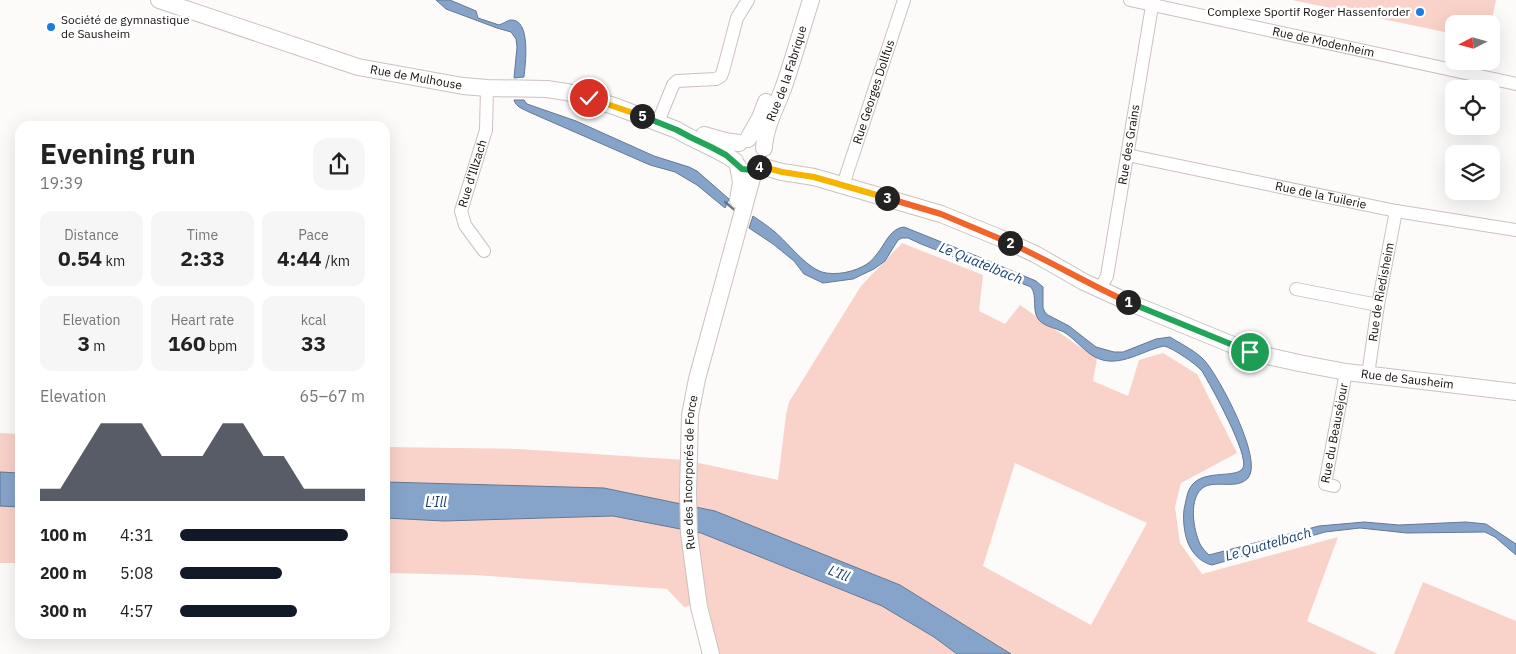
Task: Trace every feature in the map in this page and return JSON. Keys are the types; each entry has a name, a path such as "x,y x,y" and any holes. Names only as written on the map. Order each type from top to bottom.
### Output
{"main road":[{"name":"Rue de Mulhouse","path":"158,0 358,66 463,86 546,89 584,96 677,130 726,155 736,164"},
{"name":"Rue de la Fabrique","path":"743,141 760,118 774,82 800,0"},
{"name":"Rue de la Fabrique","path":"761,159 764,140 784,86 811,0"},
{"name":"Rue de Mulhouse","path":"677,130 725,141 743,141"},
{"path":"761,159 746,170 736,164 734,152 743,141 757,141 761,159 782,172 814,177 958,220 1035,254 1100,289"},
{"name":"Rue des Incorporés de Force","path":"711,654 703,623 689,533 688,464 690,415 697,378 739,211 761,159"},
{"name":"Rue des Incorporés de Force","path":"736,164 741,182 739,211"},
{"name":"Rue de Sausheim","path":"1100,289 1250,352 1346,372 1516,392"}],"street":[{"path":"658,122 673,85 677,81 716,79 720,76 737,18 748,0"},
{"name":"Rue Georges Dollfus","path":"843,185 904,0"},
{"name":"Rue de Modenheim","path":"1130,0 1152,2 1516,84"},
{"name":"Rue des Grains","path":"1100,289 1107,276 1152,2"},
{"name":"Rue d'Illzach","path":"484,251 465,225 462,211 486,130 487,88"},
{"name":"Rue de la Tuilerie","path":"1127,154 1396,211 1516,230"},
{"name":"Rue de Riedisheim","path":"1368,375 1378,305 1396,211"},
{"path":"1296,290 1378,305"},
{"name":"Rue du Beauséjour","path":"1334,486 1324,484 1346,372"}],"shaded area":[{"name":"Complexe Sportif Roger Hassenforder","path":"1292,0 1496,0 1493,15 1445,15 1445,32"},
{"path":"902,243 983,275 979,311 1005,324 1020,305 1097,359 1093,381 1128,396 1139,360 1163,353 1197,374 1237,453 1181,483 1175,507 1180,543 1202,574 1338,537 1307,621 1378,654 1011,654 900,585 715,511 685,505 684,531 701,533 882,606 934,637 957,654 719,654 707,601 684,607 667,589 474,575 390,573 390,447 519,449 685,460 778,480 789,402 861,286","holes":["1015,463 1147,523 1091,625 983,566"]},
{"path":"0,433 15,434 15,563 0,563"},
{"path":"1423,582 1516,621 1516,654 1394,654"}],"water":[{"path":"436,0 450,0 476,11 478,18 499,25 510,20 517,21 522,27 526,44 524,77 514,78 517,47 516,39 511,32 446,9"},
{"path":"514,100 524,100 527,104 576,121 654,156 697,171 729,199 725,208 697,185 675,172 650,165 522,109"},
{"path":"753,216 775,232 810,265 822,272 833,274 851,271 867,264 893,232 904,227 1036,281 1043,287 1043,308 1046,314 1069,326 1096,347 1114,352 1123,352 1156,339 1170,337 1197,354 1212,370 1238,419 1250,454 1251,468 1248,478 1243,482 1209,485 1199,492 1196,498 1193,514 1195,530 1200,544 1209,555 1319,526 1364,522 1399,525 1466,522 1486,524 1516,544 1516,555 1495,537 1485,532 1407,533 1360,528 1325,532 1212,565 1208,564 1200,560 1190,547 1187,539 1184,509 1189,490 1194,483 1201,479 1239,471 1243,468 1244,461 1235,435 1220,404 1202,371 1195,364 1164,346 1118,361 1099,359 1090,354 1067,334 1045,325 1039,320 1035,312 1034,295 1031,287 908,238 898,240 885,261 874,269 853,279 823,283 804,274 794,261 749,228"},
{"path":"0,472 15,473 15,507 0,506"},
{"name":"L'Ill","path":"390,482 604,488 715,511 900,585 1011,654 957,654 934,637 882,606 701,533 613,516 444,521 390,518"}],"waterway":[{"name":"Le Quatelbach","path":"725,202 736,211"}],"place":[{"name":"Complexe Sportif Roger Hassenforder","path":"1420,12"},
{"name":"Société de gymnastique de Sausheim","path":"51,27"}],"route":[{"path":"589,98 677,130 726,155 742,169 751,170 760,166 814,177 941,214 1035,254 1084,282 1128,302 1250,352"}]}
